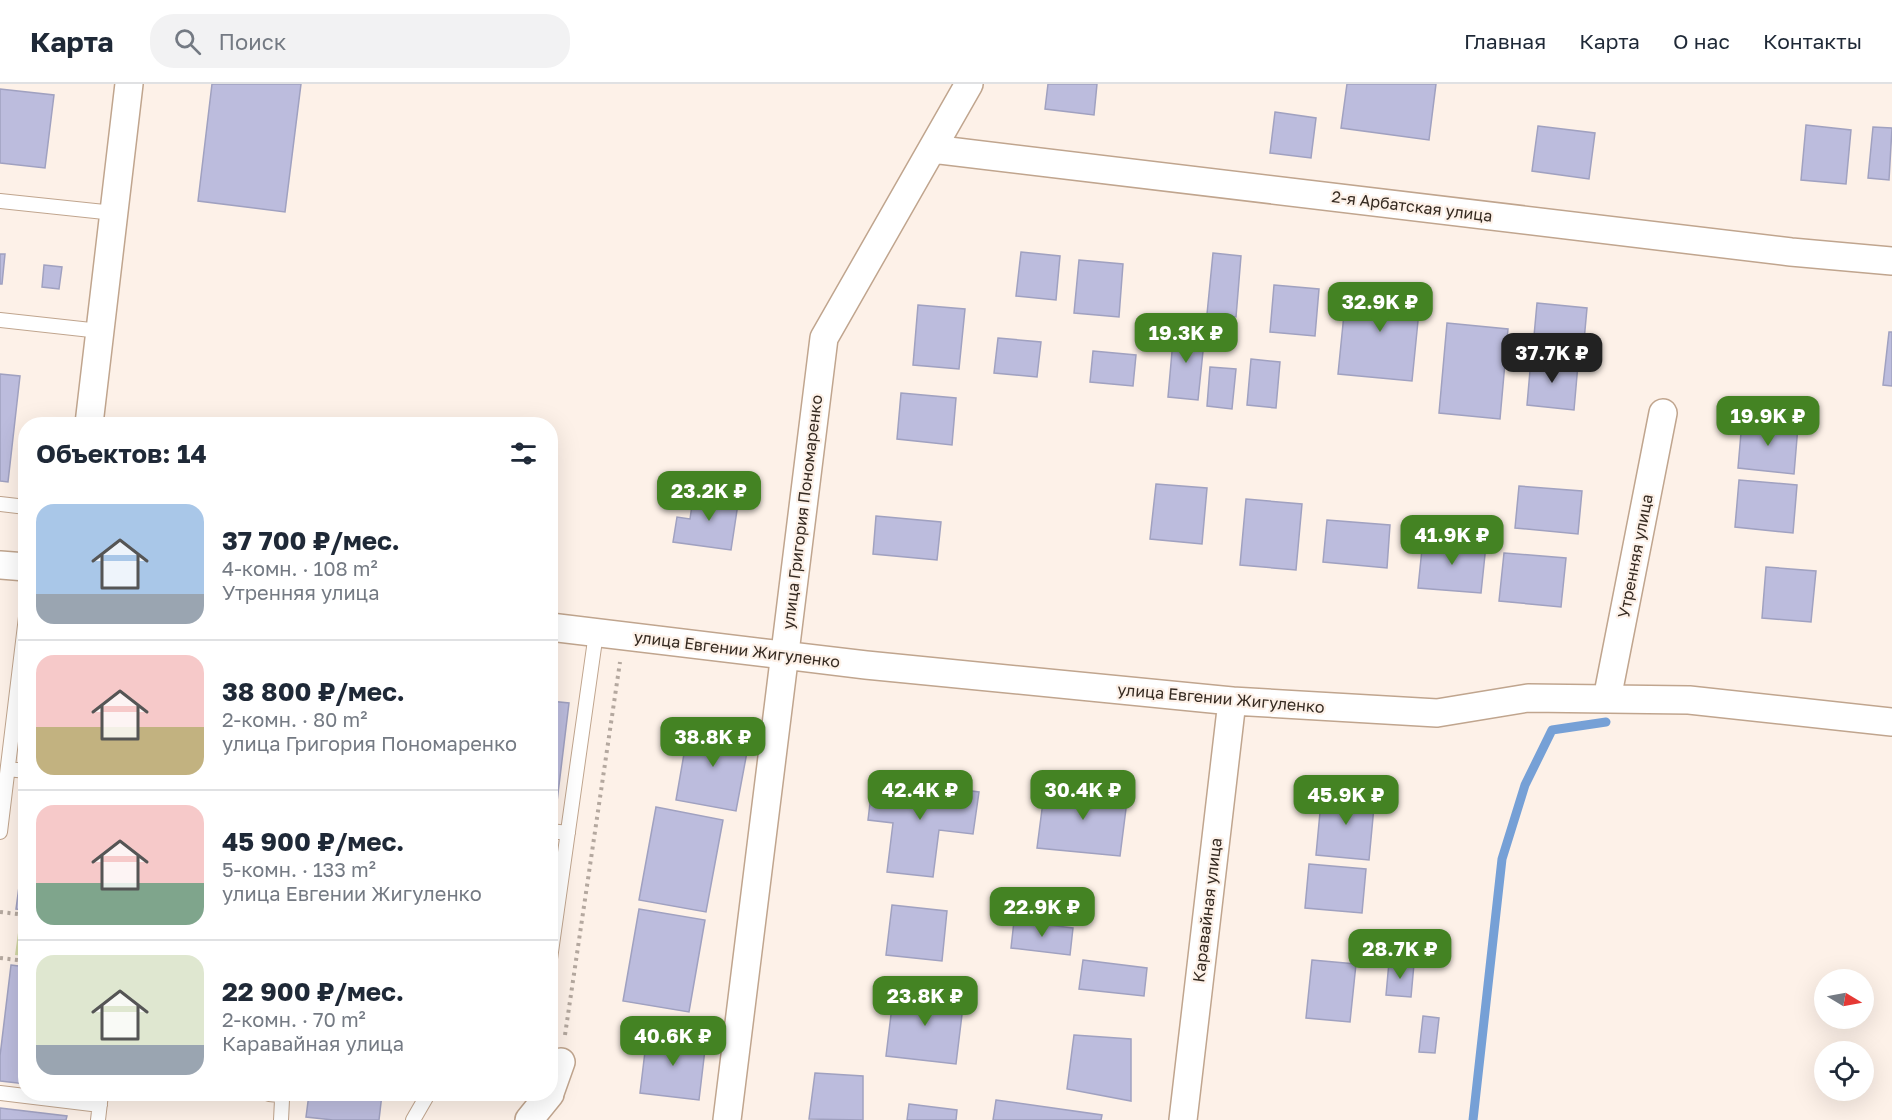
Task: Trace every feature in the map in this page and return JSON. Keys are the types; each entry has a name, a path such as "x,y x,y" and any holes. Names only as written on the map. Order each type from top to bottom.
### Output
{"street":[{"path":"90,417 129,84"},
{"name":"улица Григория Пономаренко","path":"727,1120 824,338 969,84"},
{"name":"2-я Арбатская улица","path":"932,149 1791,252 1892,261"},
{"name":"Утренняя улица","path":"1607,699 1663,413"},
{"path":"0,565 18,566"},
{"name":"улица Евгении Жигуленко","path":"558,628 866,664 1232,701 1437,713 1528,699 1689,700 1892,722"},
{"name":"Каравайная улица","path":"1183,1120 1232,701"},
{"path":"558,1070 561,1062"},
{"path":"529,1120 544,1101"}],"lane":[{"path":"0,201 114,213"},
{"path":"0,320 100,330"},
{"path":"0,504 18,506"},
{"path":"558,903 596,633"},
{"path":"0,832 5,766 18,674"},
{"path":"558,832 568,833"},
{"path":"0,1093 18,1094"},
{"path":"98,1120 101,1101"},
{"path":"280,1120 282,1101"},
{"path":"413,1120 424,1101"}],"path":[{"path":"561,1062 624,636"},
{"path":"0,912 18,914"},
{"path":"0,958 18,960"}],"green space":[{"path":"18,933 18,955 15,955"}],"building":[{"path":"212,84 301,84 285,212 198,201"},
{"path":"1048,84 1097,84 1094,115 1045,109"},
{"path":"1347,84 1436,84 1429,140 1341,128"},
{"path":"0,89 54,95 45,168 0,163"},
{"path":"1275,112 1316,118 1311,158 1270,153"},
{"path":"1806,125 1851,130 1846,184 1801,180"},
{"path":"1538,126 1595,133 1589,179 1532,171"},
{"path":"1873,127 1892,128 1889,180 1868,178"},
{"path":"1021,252 1060,256 1056,300 1016,296"},
{"path":"1213,253 1241,256 1236,317 1207,314"},
{"path":"0,254 5,254 2,284 0,284"},
{"path":"1079,260 1123,264 1119,317 1074,313"},
{"path":"44,265 62,267 59,289 42,287"},
{"path":"1347,284 1421,291 1412,381 1338,374"},
{"path":"1274,285 1319,289 1315,336 1270,332"},
{"path":"1537,303 1587,308 1583,352 1533,347"},
{"path":"918,305 965,309 959,369 913,365"},
{"path":"1447,323 1508,329 1500,419 1439,413"},
{"path":"1174,329 1205,332 1198,400 1168,397"},
{"path":"1889,332 1892,332 1892,386 1883,385"},
{"path":"998,338 1041,342 1037,377 994,373"},
{"path":"1093,351 1136,355 1133,386 1090,382"},
{"path":"1251,359 1280,362 1276,408 1247,405"},
{"path":"1531,359 1578,364 1574,410 1527,405"},
{"path":"1210,367 1236,369 1232,409 1207,406"},
{"path":"0,374 20,376 8,482 0,481"},
{"path":"901,393 956,398 952,445 897,439"},
{"path":"1742,421 1798,426 1794,474 1738,468"},
{"path":"1739,480 1797,485 1793,533 1735,527"},
{"path":"1156,484 1207,488 1202,544 1150,539"},
{"path":"1519,486 1582,491 1578,534 1515,528"},
{"path":"694,491 739,497 731,550 673,542 677,517 690,519"},
{"path":"1246,499 1302,504 1296,570 1240,565"},
{"path":"876,516 941,522 937,560 873,554"},
{"path":"1327,520 1390,525 1387,568 1323,562"},
{"path":"1423,539 1486,545 1481,593 1418,588"},
{"path":"1504,553 1566,558 1561,607 1499,601"},
{"path":"1766,567 1816,571 1811,622 1762,618"},
{"path":"558,702 569,703 558,793"},
{"path":"689,725 750,736 736,811 676,800"},
{"path":"873,778 979,792 973,834 939,830 933,877 887,872 893,823 868,820"},
{"path":"1045,786 1128,793 1120,856 1037,848"},
{"path":"1322,791 1375,796 1369,860 1316,855"},
{"path":"656,807 723,820 706,912 639,900"},
{"path":"1309,864 1366,869 1362,913 1305,908"},
{"path":"892,905 947,911 942,961 886,955"},
{"path":"639,909 705,920 689,1012 623,1001"},
{"path":"1014,921 1073,928 1070,955 1011,948"},
{"path":"1083,960 1147,968 1144,996 1079,989"},
{"path":"1312,960 1356,964 1350,1022 1306,1018"},
{"path":"1389,962 1414,964 1411,997 1386,995"},
{"path":"11,965 18,966 18,1083 0,1081 0,1056"},
{"path":"894,990 964,998 956,1064 886,1056"},
{"path":"1423,1016 1439,1018 1435,1053 1419,1052"},
{"path":"647,1035 706,1041 699,1100 640,1093"},
{"path":"1074,1035 1131,1039 1131,1101 1067,1089"},
{"path":"815,1073 863,1076 863,1120 809,1119"},
{"path":"996,1100 1102,1115 1101,1120 993,1120"},
{"path":"308,1101 381,1101 379,1120 333,1120 306,1117"},
{"path":"909,1104 957,1110 956,1120 907,1120"},
{"path":"0,1108 67,1116 66,1120 0,1120"}],"waterway":[{"path":"1473,1120 1502,859 1525,785 1552,730 1606,722"}]}
